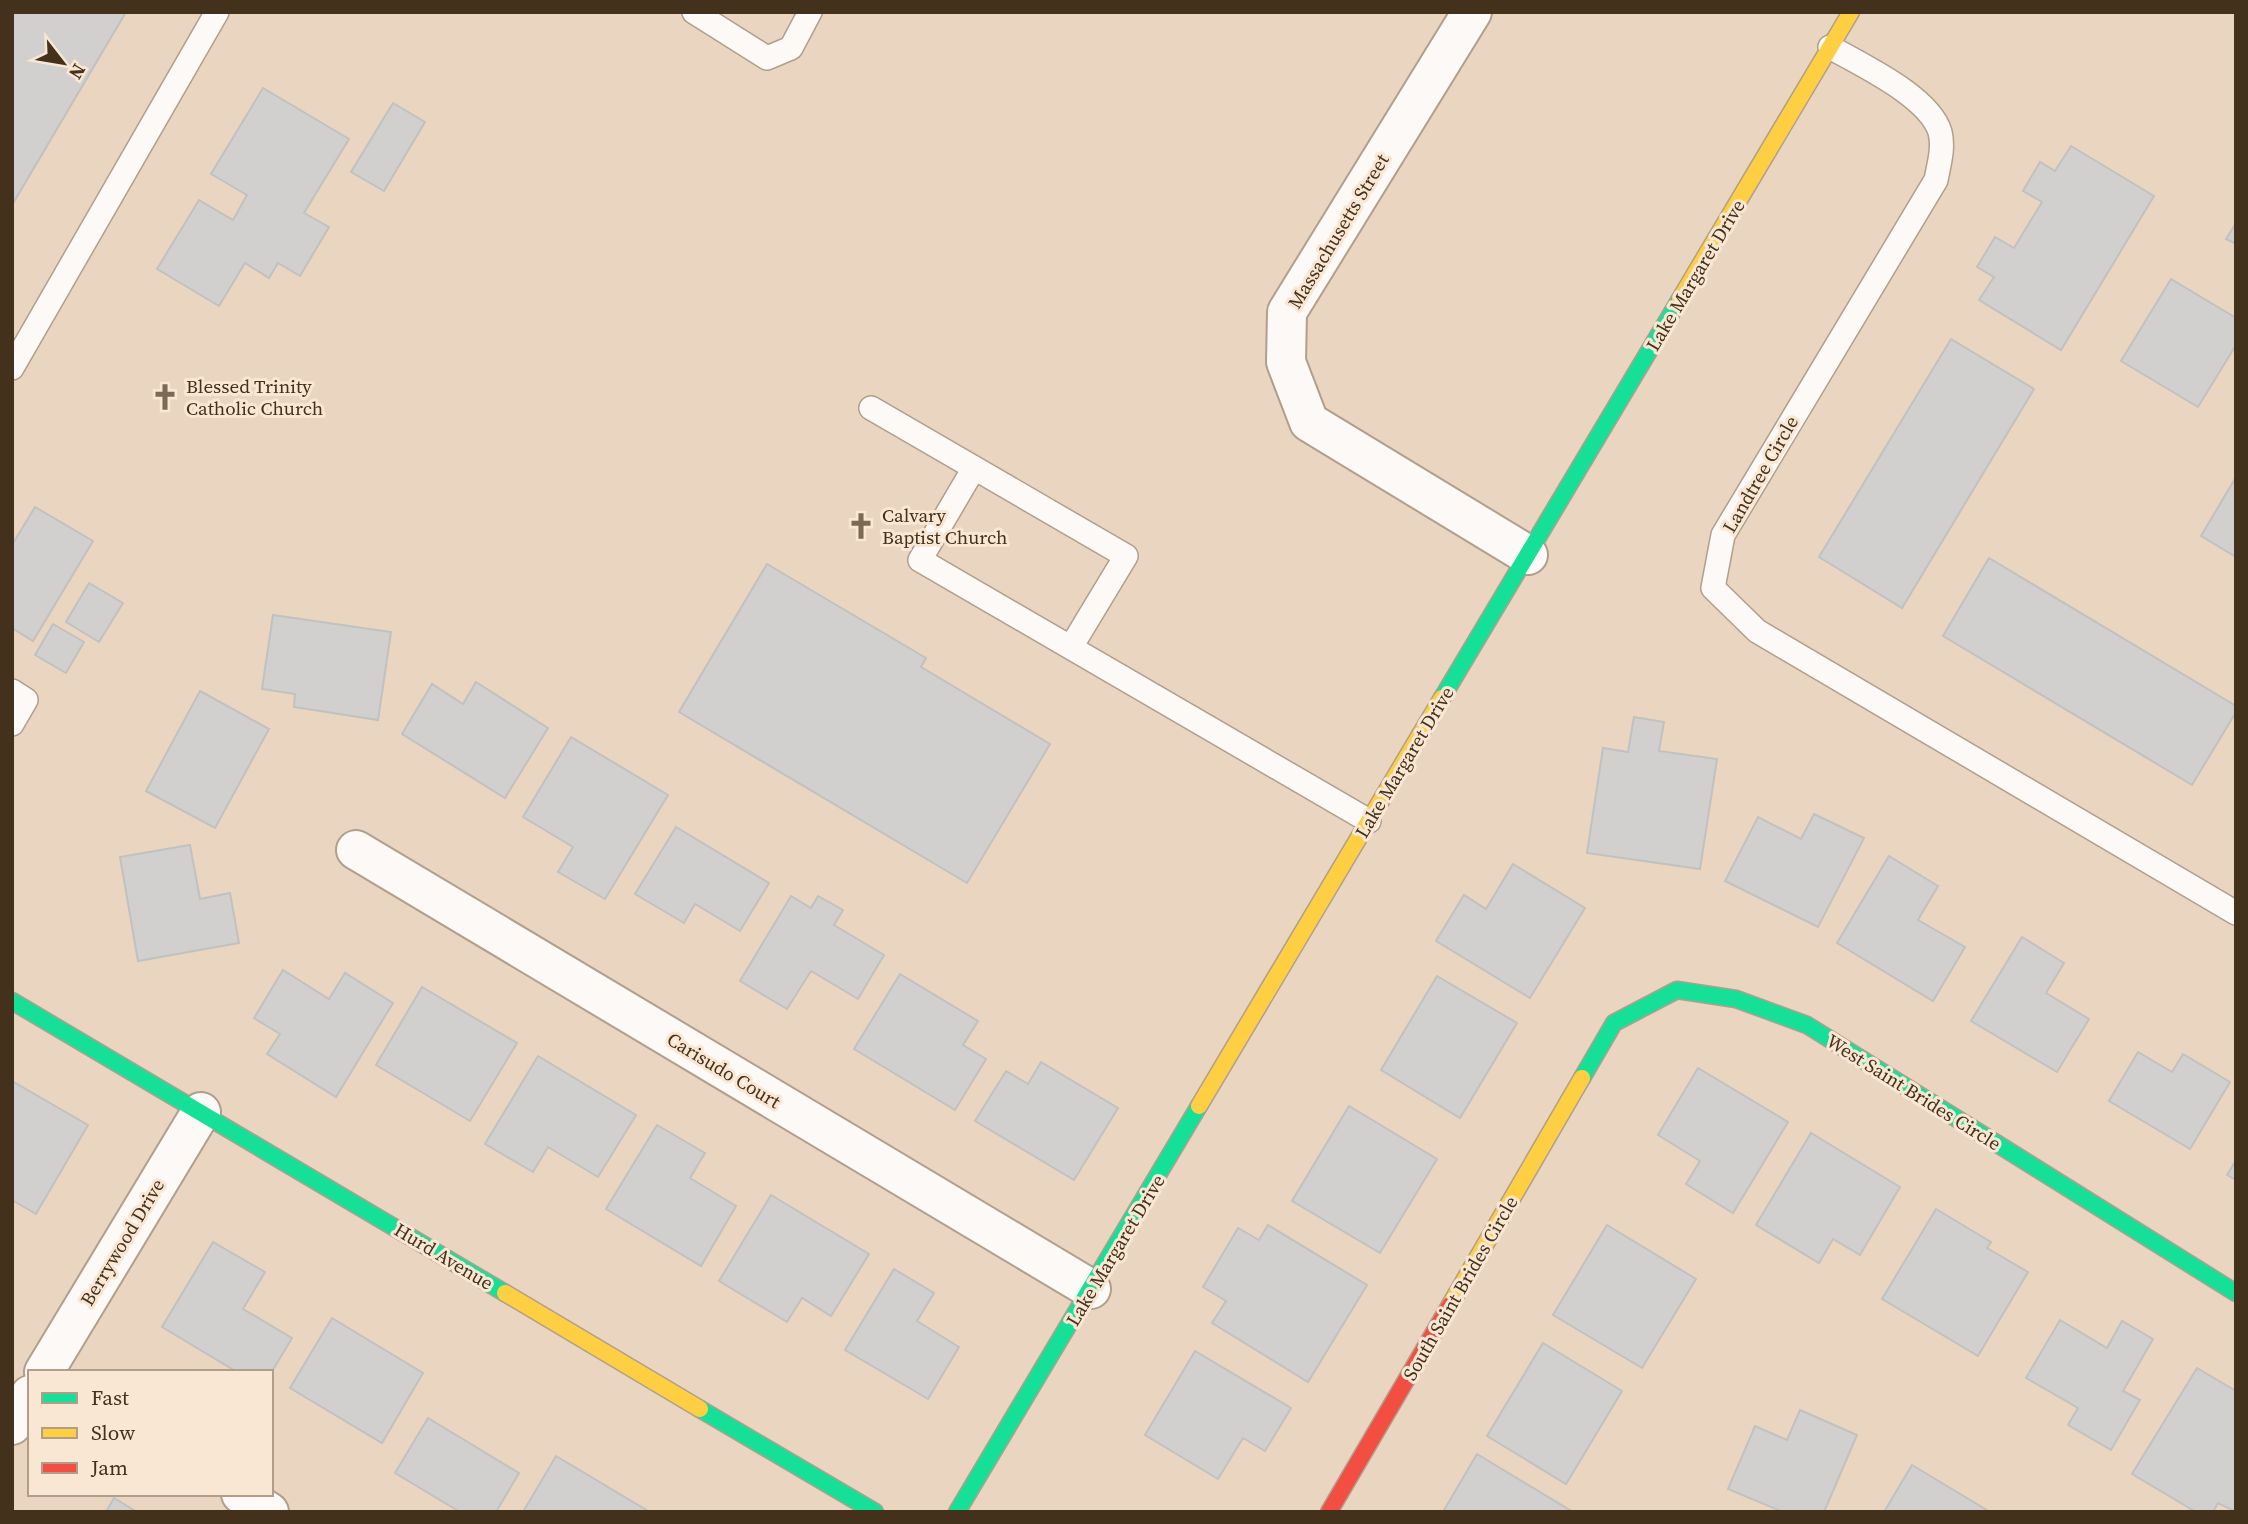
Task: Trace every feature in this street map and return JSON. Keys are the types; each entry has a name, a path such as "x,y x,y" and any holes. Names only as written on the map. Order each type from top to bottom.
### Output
{"street":[{"name":"Massachusetts Street","path":"1472,12 1287,312 1286,362 1309,422 1528,555"},
{"name":"Lake Margaret Drive","path":"957,1512 1851,12"},
{"name":"Carisudo Court","path":"356,850 1091,1289"},
{"name":"West Saint Brides Circle","path":"1590,1063 1614,1023 1677,990 1736,999 1807,1026 2236,1293"},
{"name":"Hurd Avenue","path":"12,1001 875,1512"},
{"name":"South Saint Brides Circle","path":"1329,1512 1590,1063"},
{"name":"Berrywood Drive","path":"46,1370 201,1112"},
{"name":"Berrywood Drive","path":"12,1425 28,1399"},
{"path":"244,1496 269,1512"}],"lane":[{"path":"12,368 218,12"},
{"path":"694,12 767,58 791,48 810,12"},
{"name":"Landtree Circle","path":"1830,47 1915,97 1930,113 1940,132 1939,167 1936,180 1723,535 1713,588 1757,631 2236,913"},
{"path":"871,408 1126,556 1071,647"},
{"path":"974,468 920,560 1369,821"},
{"path":"12,691 26,700 12,724"}],"building":[{"path":"12,12 126,12 12,205"},
{"path":"263,88 349,139 304,213 329,227 300,276 278,263 269,278 245,263 219,306 157,269 199,200 233,220 247,195 211,174"},
{"path":"393,103 425,122 384,191 351,172"},
{"path":"2071,146 2154,196 2061,350 1979,300 1994,277 1977,267 1995,237 2014,248 2042,202 2023,191 2040,162 2055,171"},
{"path":"2236,223 2236,244 2226,239"},
{"path":"2171,279 2236,318 2236,345 2198,407 2121,361"},
{"path":"1951,339 2034,389 1902,608 1819,557"},
{"path":"2236,477 2236,557 2201,536"},
{"path":"35,507 93,541 33,641 12,628 12,545"},
{"path":"1989,558 2236,706 2236,712 2192,785 1943,636"},
{"path":"767,564 926,658 921,667 1050,744 967,883 679,712"},
{"path":"89,583 123,603 99,642 66,622"},
{"path":"273,615 391,632 378,720 294,707 295,694 262,689"},
{"path":"53,624 84,642 66,673 35,655"},
{"path":"476,682 548,728 505,798 402,734 432,684 463,704"},
{"path":"200,691 269,729 215,828 146,791"},
{"path":"1634,717 1664,722 1659,751 1717,759 1700,869 1587,853 1603,748 1628,752"},
{"path":"571,737 668,795 605,899 558,872 573,847 523,817"},
{"path":"1814,814 1864,838 1818,927 1725,881 1758,817 1801,839"},
{"path":"676,827 769,883 740,931 695,904 684,923 635,894"},
{"path":"190,845 200,899 230,893 239,943 138,961 120,857"},
{"path":"1889,856 1938,886 1918,920 1965,947 1933,1001 1837,943"},
{"path":"1513,864 1585,908 1530,998 1436,941 1464,895 1486,909"},
{"path":"791,896 811,908 818,896 843,910 834,925 884,955 858,999 811,971 787,1009 740,981"},
{"path":"2022,937 2064,963 2046,993 2089,1019 2057,1072 1971,1021"},
{"path":"283,970 329,999 345,973 393,1003 336,1097 267,1054 280,1034 254,1018"},
{"path":"900,974 978,1021 963,1045 986,1059 955,1110 854,1049"},
{"path":"1437,976 1517,1023 1460,1118 1381,1070"},
{"path":"422,987 517,1043 470,1121 376,1065"},
{"path":"2138,1052 2172,1072 2183,1054 2230,1082 2190,1149 2109,1101"},
{"path":"538,1056 636,1115 598,1177 548,1147 533,1172 485,1144"},
{"path":"1041,1062 1118,1108 1074,1180 975,1121 1006,1071 1028,1084"},
{"path":"1698,1068 1788,1122 1733,1213 1686,1184 1700,1161 1658,1135"},
{"path":"12,1081 88,1125 36,1214 12,1200"},
{"path":"1349,1106 1437,1159 1380,1253 1292,1201"},
{"path":"657,1125 705,1153 690,1178 736,1206 701,1266 606,1209"},
{"path":"1811,1133 1900,1187 1860,1255 1833,1239 1819,1263 1756,1225"},
{"path":"2236,1160 2236,1180 2227,1175"},
{"path":"771,1195 869,1254 831,1316 802,1298 787,1322 719,1281"},
{"path":"1936,1209 1991,1242 1987,1248 2028,1272 1978,1356 1882,1299"},
{"path":"1268,1225 1367,1285 1308,1382 1212,1323 1226,1301 1203,1287 1238,1228 1259,1240"},
{"path":"1607,1225 1696,1279 1642,1368 1553,1315"},
{"path":"213,1242 265,1272 243,1309 292,1338 273,1370 234,1370 162,1327"},
{"path":"894,1269 934,1293 917,1321 959,1347 928,1399 845,1350"},
{"path":"332,1318 423,1373 382,1443 290,1388"},
{"path":"2060,1320 2107,1348 2122,1321 2153,1339 2123,1391 2140,1400 2111,1450 2068,1425 2078,1408 2026,1378"},
{"path":"1543,1343 1622,1391 1566,1484 1487,1436"},
{"path":"1195,1351 1291,1408 1265,1451 1243,1438 1218,1479 1145,1435"},
{"path":"2197,1368 2236,1391 2236,1512 2218,1503 2213,1512 2196,1512 2132,1474"},
{"path":"1800,1410 1857,1435 1824,1512 1783,1512 1728,1489 1755,1426 1787,1440"},
{"path":"428,1418 519,1473 496,1512 460,1512 395,1473"},
{"path":"1477,1454 1573,1512 1443,1512"},
{"path":"556,1456 648,1511 523,1512"},
{"path":"1912,1465 1990,1512 1884,1512"},
{"path":"114,1498 137,1512 106,1512"}],"traffic: fast":[{"path":"1442,698 1680,299"},
{"path":"1582,1078 1614,1023 1677,990 1736,999 1807,1025 2236,1293"},
{"path":"12,1001 505,1293"},
{"path":"957,1512 1199,1106"},
{"path":"700,1409 875,1512"}],"traffic: slow":[{"path":"1680,299 1851,12"},
{"path":"1199,1106 1442,698"},
{"path":"1450,1305 1582,1078"},
{"path":"505,1293 700,1409"}],"traffic: jam":[{"path":"1329,1512 1450,1305"}],"place":[{"name":"Blessed Trinity Catholic Church","path":"165,397"},
{"name":"Calvary Baptist Church","path":"861,526"}]}
